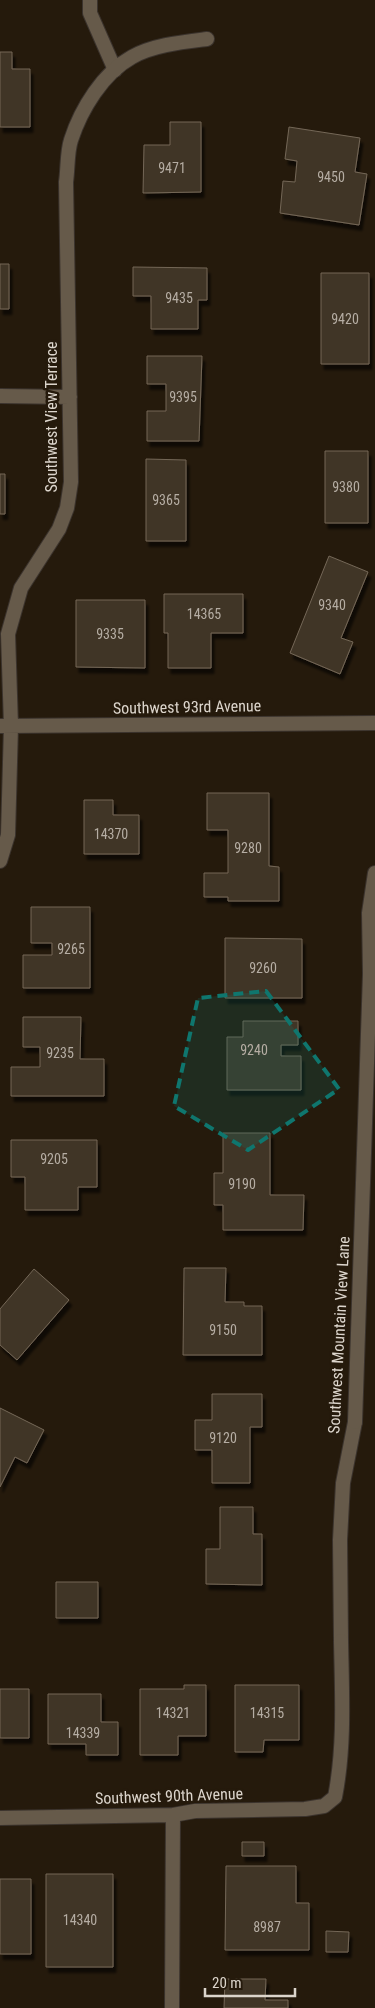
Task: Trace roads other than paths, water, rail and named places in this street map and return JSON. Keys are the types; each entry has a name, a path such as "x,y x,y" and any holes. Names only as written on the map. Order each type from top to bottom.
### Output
{"street":[{"path":"90,0 90,13 115,70"},
{"name":"Southwest View Terrace","path":"0,860 8,836 5,726 8,634 21,588 58,529 67,508 71,482 66,182 71,141 80,117 96,89 115,70 132,57 185,42 206,39"},
{"path":"0,396 70,396"},
{"name":"Southwest 93rd Avenue","path":"5,726 375,722"},
{"name":"Southwest Mountain View Lane","path":"336,1797 343,1747 340,1540 344,1483 355,1422 369,984 369,913 375,873"},
{"name":"Southwest 90th Avenue","path":"0,1818 173,1815 196,1811 305,1810 324,1806 336,1797"},
{"path":"172,2008 173,1815"}]}
